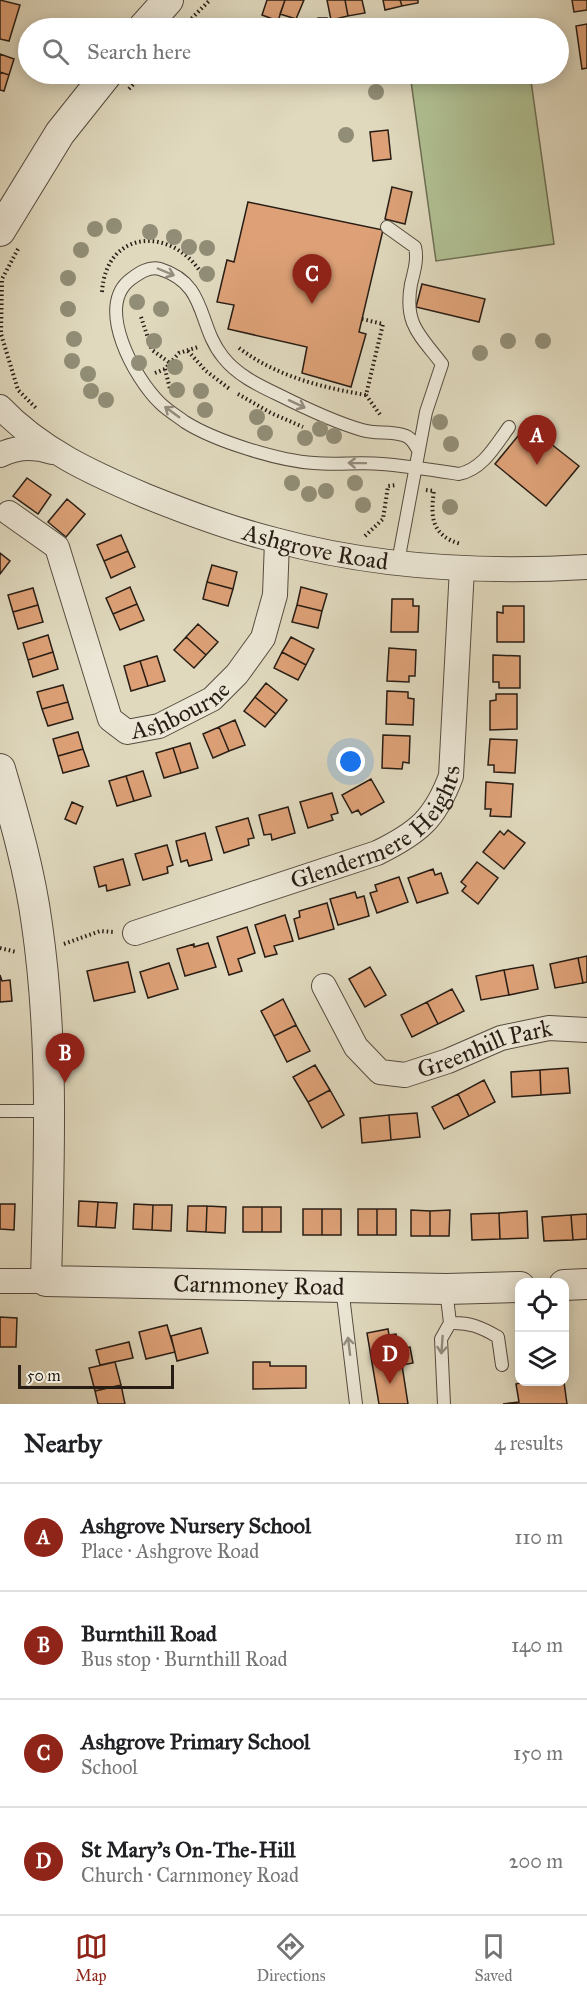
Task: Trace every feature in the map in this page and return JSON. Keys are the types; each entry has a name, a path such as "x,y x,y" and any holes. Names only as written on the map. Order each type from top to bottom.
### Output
{"street":[{"path":"152,18 168,0"},
{"path":"0,231 60,133 98,84"},
{"name":"Ashgrove Road","path":"0,407 36,440 117,484 180,510 277,541 398,562 462,568 526,570 587,567"},
{"name":"Ashgrove Road","path":"0,456 25,448 43,449 60,455"},
{"name":"Ashbourne","path":"9,513 57,547 110,719 127,732 159,726 212,699 237,674 263,638 275,595 277,541"},
{"name":"Glendermere Heights","path":"135,933 378,853 405,840 423,824 442,800 451,776 462,568"},
{"path":"0,769 23,854 38,925 46,1011 48,1111 46,1281"},
{"name":"Greenhill Park","path":"324,986 356,1047 380,1072 405,1075 448,1061 501,1038 549,1028 587,1030"},
{"name":"Carnmoney Road","path":"0,1281 446,1289 515,1287"},
{"path":"569,1285 587,1284"}],"lane":[{"path":"387,227 415,247 417,255 409,298 410,320 442,364 426,412 398,562"},
{"path":"418,450 411,438 402,434 363,430 298,405 235,371 212,341 197,299 187,284 172,274 157,268 142,271 126,282 117,300 116,316 126,351 142,381 160,403 187,423 217,437 285,458 314,463 382,464 459,474 471,471 485,459 508,427"},
{"path":"0,1111 48,1111"},
{"path":"342,1287 356,1404"},
{"path":"444,1404 441,1339 450,1323 446,1289"},
{"path":"450,1323 479,1326 498,1337 502,1365"}],"path":[{"path":"192,18 210,0"},
{"path":"102,300 102,289 107,270 114,256 126,247 141,242 158,241 174,246 188,255 198,267 208,286"},
{"path":"141,317 152,350 170,363"},
{"path":"142,381 165,369 179,353 227,334 236,345 253,358 301,381 366,395"},
{"path":"165,369 172,394"},
{"path":"58,946 100,931 135,933"},
{"path":"0,948 14,953 22,952"}],"green space":[{"path":"411,84 531,84 554,244 436,261"}],"building":[{"path":"0,0 20,5 9,41 0,39"},
{"path":"267,0 285,0 279,18 262,15"},
{"path":"285,0 304,0 296,18 280,14"},
{"path":"327,0 345,0 348,16 331,18"},
{"path":"345,0 362,0 365,13 348,16"},
{"path":"383,0 400,0 402,6 385,10"},
{"path":"400,0 418,0 418,3 402,6"},
{"path":"572,0 587,0 587,10 574,12"},
{"path":"587,24 587,68 582,69 576,26"},
{"path":"0,54 14,59 9,75 0,72"},
{"path":"0,72 9,75 4,91 0,90"},
{"path":"388,130 391,159 373,161 370,132"},
{"path":"392,187 412,192 405,224 385,219"},
{"path":"248,202 383,230 359,332 366,334 351,387 302,373 307,347 228,329 234,305 217,302 227,260 234,262"},
{"path":"422,284 485,299 479,322 416,307"},
{"path":"527,425 579,466 546,506 495,464"},
{"path":"27,478 51,495 38,514 13,496"},
{"path":"67,499 85,514 66,537 48,522"},
{"path":"121,535 128,551 104,561 97,545"},
{"path":"128,551 135,567 111,578 104,561"},
{"path":"0,553 10,561 0,574"},
{"path":"212,565 237,572 233,589 207,582"},
{"path":"207,582 233,589 228,606 203,599"},
{"path":"130,587 137,604 113,614 106,598"},
{"path":"301,587 327,594 322,611 297,605"},
{"path":"33,588 38,605 13,612 8,595"},
{"path":"392,599 413,599 413,606 419,606 418,632 391,632"},
{"path":"137,604 144,620 120,630 113,614"},
{"path":"38,605 43,622 18,629 13,612"},
{"path":"297,605 322,611 318,628 292,622"},
{"path":"503,606 524,606 524,642 497,642 497,612 503,613"},
{"path":"198,624 218,642 206,655 186,637"},
{"path":"48,635 53,652 28,660 23,643"},
{"path":"186,637 206,655 194,668 174,650"},
{"path":"291,637 314,649 306,665 282,652"},
{"path":"389,648 416,650 415,676 409,676 409,682 387,681"},
{"path":"53,652 58,669 33,677 28,660"},
{"path":"282,652 306,665 298,680 274,668"},
{"path":"493,655 520,656 520,688 499,688 499,682 493,682"},
{"path":"157,656 165,681 148,686 140,661"},
{"path":"140,661 148,686 131,691 124,666"},
{"path":"266,683 287,700 276,714 255,697"},
{"path":"63,685 68,702 42,709 37,692"},
{"path":"387,691 408,692 408,698 414,699 413,725 386,724"},
{"path":"496,694 517,694 517,729 490,730 490,701 496,700"},
{"path":"255,697 276,714 265,727 244,711"},
{"path":"68,702 73,719 48,726 42,709"},
{"path":"235,720 245,745 229,751 219,727"},
{"path":"219,727 229,751 213,758 203,734"},
{"path":"78,732 83,749 58,756 53,739"},
{"path":"383,735 410,736 409,763 403,762 402,769 382,768"},
{"path":"490,739 517,740 515,773 494,772 494,765 488,765"},
{"path":"190,743 198,768 181,773 173,748"},
{"path":"173,748 181,773 164,778 156,753"},
{"path":"83,749 89,766 63,773 58,756"},
{"path":"143,771 151,796 134,801 126,776"},
{"path":"126,776 134,801 117,806 109,781"},
{"path":"371,779 384,802 361,815 358,810 352,813 342,795"},
{"path":"486,782 513,784 511,817 490,816 491,809 485,809"},
{"path":"332,793 338,813 331,815 333,820 308,828 300,802"},
{"path":"72,802 83,807 76,824 65,819"},
{"path":"288,807 295,833 272,840 271,834 264,835 259,815"},
{"path":"248,818 254,838 248,839 249,845 224,853 216,827"},
{"path":"508,830 525,843 504,869 483,852 500,831 504,835"},
{"path":"205,833 212,860 189,866 187,860 181,862 176,841"},
{"path":"167,845 173,865 167,867 168,873 143,880 135,854"},
{"path":"123,859 130,885 107,891 106,885 99,887 94,867"},
{"path":"477,862 498,878 478,904 462,891 466,886 461,882"},
{"path":"433,869 435,875 441,873 448,893 417,903 408,878"},
{"path":"399,877 408,902 377,913 370,893 377,891 375,885"},
{"path":"355,892 357,898 364,896 369,916 338,925 330,899"},
{"path":"327,903 334,929 299,939 294,919 300,917 299,911"},
{"path":"285,915 293,941 274,946 277,954 265,957 255,925"},
{"path":"247,927 255,953 238,959 242,971 229,975 217,937"},
{"path":"208,943 216,967 185,976 177,949"},
{"path":"587,956 587,982 583,983 578,958"},
{"path":"578,958 583,983 555,988 550,964"},
{"path":"128,962 135,992 94,1001 87,971"},
{"path":"169,963 178,989 148,998 140,972"},
{"path":"533,965 538,989 509,995 504,970"},
{"path":"370,967 386,995 365,1007 349,979"},
{"path":"504,970 509,995 481,1000 476,976"},
{"path":"0,975 2,981 10,980 12,1001 0,1002"},
{"path":"452,989 464,1011 438,1024 427,1002"},
{"path":"283,999 296,1025 274,1036 261,1011"},
{"path":"427,1002 438,1024 412,1037 401,1015"},
{"path":"296,1025 310,1051 287,1062 274,1036"},
{"path":"315,1065 330,1090 308,1102 293,1077"},
{"path":"568,1068 570,1093 541,1095 540,1070"},
{"path":"540,1070 541,1095 512,1097 511,1072"},
{"path":"484,1080 495,1102 469,1116 458,1094"},
{"path":"330,1090 344,1115 322,1128 308,1102"},
{"path":"458,1094 469,1116 444,1129 432,1107"},
{"path":"417,1113 420,1137 391,1140 389,1115"},
{"path":"389,1115 391,1140 362,1143 360,1118"},
{"path":"79,1201 98,1202 96,1227 78,1226"},
{"path":"98,1202 117,1203 115,1228 96,1227"},
{"path":"0,1204 15,1204 14,1230 0,1229"},
{"path":"134,1204 153,1205 152,1230 133,1229"},
{"path":"153,1205 172,1205 171,1231 152,1230"},
{"path":"188,1206 207,1206 206,1232 187,1231"},
{"path":"207,1206 226,1207 225,1233 206,1232"},
{"path":"243,1207 262,1207 262,1232 243,1232"},
{"path":"262,1207 281,1207 281,1232 262,1232"},
{"path":"303,1209 322,1209 322,1235 303,1235"},
{"path":"322,1209 341,1209 341,1235 322,1235"},
{"path":"358,1209 377,1209 377,1235 358,1235"},
{"path":"377,1209 396,1209 396,1235 377,1235"},
{"path":"411,1210 430,1211 430,1236 411,1236"},
{"path":"450,1210 449,1236 430,1236 430,1211"},
{"path":"527,1211 528,1238 500,1239 499,1213"},
{"path":"499,1213 500,1239 472,1240 471,1214"},
{"path":"587,1214 587,1239 573,1240 571,1215"},
{"path":"571,1215 573,1240 544,1241 542,1217"},
{"path":"0,1317 17,1318 16,1347 0,1347"},
{"path":"167,1325 175,1352 146,1359 139,1332"},
{"path":"201,1328 208,1353 177,1361 171,1336"},
{"path":"388,1329 389,1335 396,1334 399,1349 410,1347 413,1363 402,1365 408,1404 379,1404 367,1333"},
{"path":"129,1342 133,1358 100,1365 96,1350"},
{"path":"115,1362 121,1385 95,1391 89,1368"},
{"path":"253,1362 270,1362 270,1366 306,1366 306,1388 253,1389"},
{"path":"121,1385 125,1404 98,1404 95,1391"},
{"path":"516,1386 565,1386 567,1404 503,1404 519,1402"}],"place":[{"name":"Ashgrove Primary School","path":"312,304"},
{"name":"Ashgrove Nursery School","path":"537,465"},
{"name":"Burnthill Road","path":"65,1083"},
{"name":"St Mary's On-The-Hill","path":"390,1384"}]}
